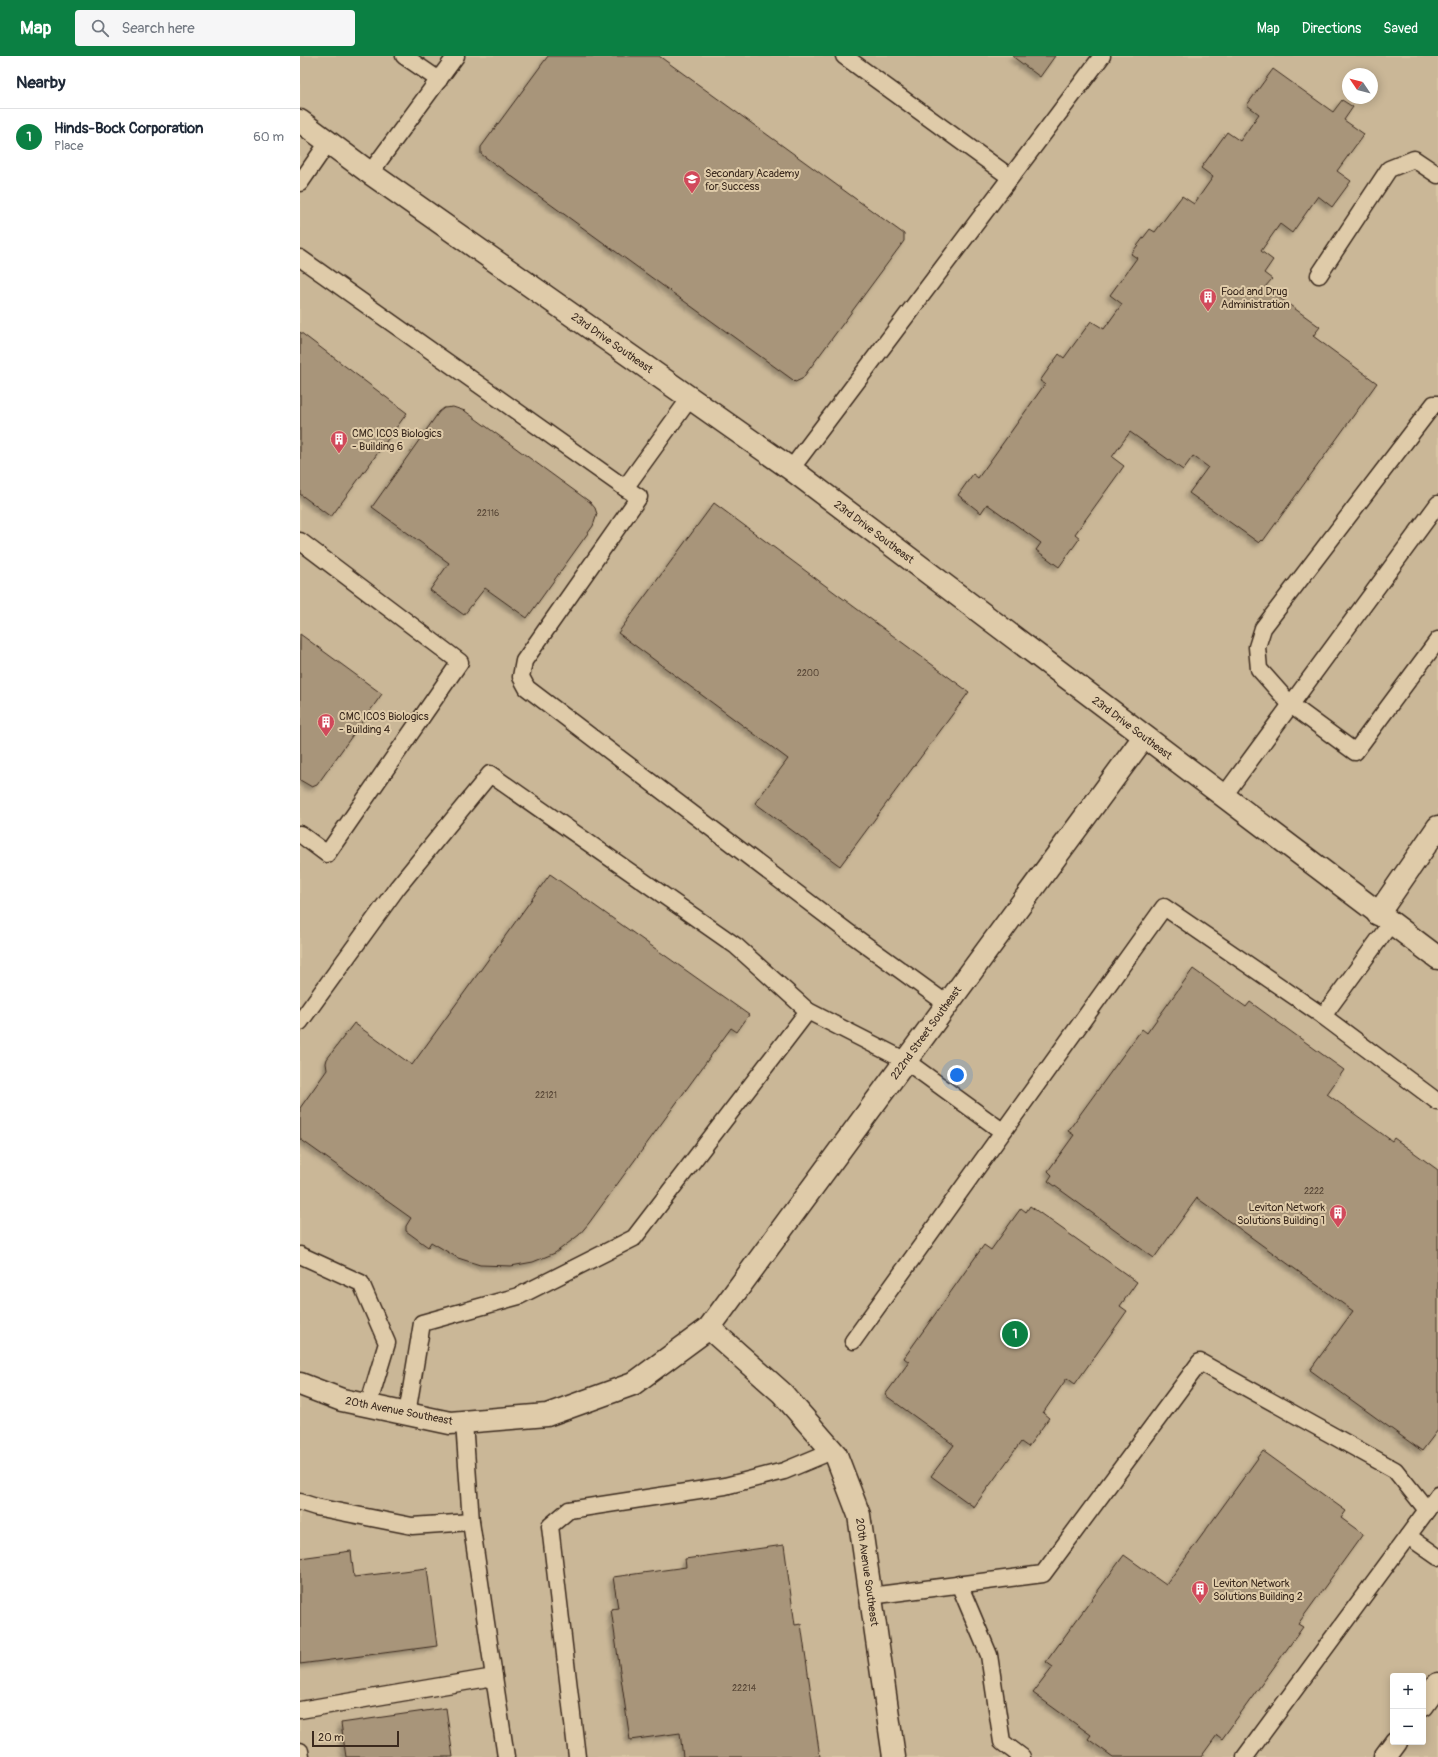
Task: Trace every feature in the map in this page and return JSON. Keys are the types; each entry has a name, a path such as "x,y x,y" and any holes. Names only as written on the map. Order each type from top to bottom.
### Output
{"street":[{"name":"23rd Drive Southeast","path":"300,121 370,173 791,469 1438,958"},
{"name":"222nd Street Southeast","path":"709,1328 1144,737"},
{"path":"1384,918 1438,827"},
{"name":"20th Avenue Southeast","path":"300,1384 342,1400 450,1423 547,1415 633,1384 709,1328 782,1393 836,1455 859,1515 894,1757"},
{"path":"1426,1701 1438,1684"},
{"path":"1385,1757 1394,1745"}],"lane":[{"path":"404,56 438,80"},
{"path":"370,173 456,56"},
{"path":"844,56 1010,177"},
{"path":"791,469 1102,56"},
{"path":"300,183 329,142"},
{"path":"1319,275 1389,169 1414,158 1438,175"},
{"path":"300,258 639,497 524,662 521,677 527,688 841,927 948,1004"},
{"path":"625,488 690,398"},
{"path":"1438,404 1434,404 1263,628 1257,647 1259,669 1291,705 1355,752 1438,640"},
{"path":"1223,797 1438,504"},
{"path":"300,541 460,662 327,854 300,834"},
{"path":"300,1022 397,888 490,774 736,946 808,1011 906,1061 1002,1131"},
{"path":"853,1341 1002,1131 1164,907 1323,1016 1438,1102"},
{"path":"1323,1016 1384,918"},
{"path":"407,1414 422,1323 519,1296 634,1238 808,1011"},
{"path":"300,1255 361,1283 387,1343 368,1406"},
{"path":"870,1596 1043,1574 1200,1362 1395,1470 1427,1510"},
{"path":"464,1422 470,1522 506,1757"},
{"path":"577,1757 550,1526 569,1510 725,1486 784,1471 832,1451"},
{"path":"1245,1757 1438,1495"},
{"path":"300,1502 316,1507 412,1526 470,1522"},
{"path":"1408,1536 1438,1557"},
{"path":"959,1584 989,1655 1002,1742 1022,1757"},
{"path":"300,1710 494,1677"},
{"path":"300,1751 301,1757"}],"shaded area":[{"path":"300,56 1438,56 1438,1757 300,1757"}],"building":[{"name":"Secondary Academy for Success","path":"548,56 659,56 904,234 904,241 802,379 795,382 481,154 481,147"},
{"path":"1012,56 1055,56 1040,77"},
{"name":"Food and Drug Administration","path":"1273,69 1333,112 1342,100 1342,104 1348,104 1353,107 1344,120 1364,134 1337,171 1351,181 1332,207 1318,196 1292,233 1280,224 1261,251 1273,260 1264,273 1272,279 1265,287 1320,327 1313,336 1377,383 1263,541 1262,540 1259,543 1189,493 1208,467 1193,456 1183,470 1130,432 1112,457 1124,466 1075,534 1080,538 1059,567 1036,550 1041,543 987,504 981,513 958,495 973,474 978,478 1045,384 1040,381 1059,354 1064,358 1091,321 1104,329 1122,304 1110,295 1137,258 1131,254 1150,229 1155,232 1182,196 1194,204 1213,177 1201,168 1227,132 1240,141 1259,114 1247,105"},
{"name":"CMC ICOS Biologics - Building 6","path":"300,332 407,413 331,517 300,494"},
{"path":"453,407 465,411 590,502 595,508 597,514 593,526 527,618 485,588 464,615 430,590 449,563 372,507 439,412 444,408"},
{"path":"714,503 969,692 840,866 755,803 788,759 618,633"},
{"name":"CMC ICOS Biologics - Building 4","path":"300,634 382,694 317,785 312,787 300,780"},
{"path":"550,874 749,1015 737,1032 731,1028 579,1235 555,1253 533,1262 511,1266 480,1265 458,1258 431,1242 428,1247 406,1231 406,1226 411,1218 300,1139 300,1108 327,1070 327,1059 354,1023 412,1065"},
{"name":"Leviton Network Solutions Building 1","path":"1193,969 1246,1007 1250,1002 1344,1070 1327,1094 1392,1141 1394,1138 1438,1170 1438,1430 1422,1451 1310,1370 1353,1311 1197,1198 1154,1258 1048,1181 1052,1175 1048,1171 1074,1135 1068,1131 1142,1029 1147,1033"},
{"path":"1030,1206 1137,1282 1120,1306 1127,1311 1075,1384 1067,1378 1043,1413 1049,1418 1028,1447 1021,1442 974,1507 931,1476 954,1445 885,1395 909,1362 904,1358 984,1245 991,1250 1021,1208 1026,1212"},
{"name":"Leviton Network Solutions Building 2","path":"1263,1451 1346,1511 1341,1518 1363,1534 1298,1624 1303,1627 1222,1739 1217,1735 1201,1757 1113,1757 1088,1739 1091,1735 1033,1693 1053,1667 1046,1662 1124,1555 1166,1585"},
{"path":"784,1545 795,1625 801,1624 820,1757 683,1757 680,1733 630,1740 611,1609 618,1608 613,1577 686,1567 685,1559"},
{"path":"351,1551 354,1577 427,1568 437,1646 300,1664 300,1558"},
{"path":"446,1708 453,1757 346,1757 341,1723"}],"place":[{"name":"Secondary Academy for Success","path":"692,194"},
{"name":"Food and Drug Administration","path":"1208,312"},
{"name":"CMC ICOS Biologics - Building 6","path":"339,454"},
{"name":"CMC ICOS Biologics - Building 4","path":"326,737"},
{"name":"Leviton Network Solutions Building 1","path":"1338,1228"},
{"name":"Hinds-Bock Corporation","path":"1015,1334"},
{"name":"Leviton Network Solutions Building 2","path":"1200,1604"}]}
